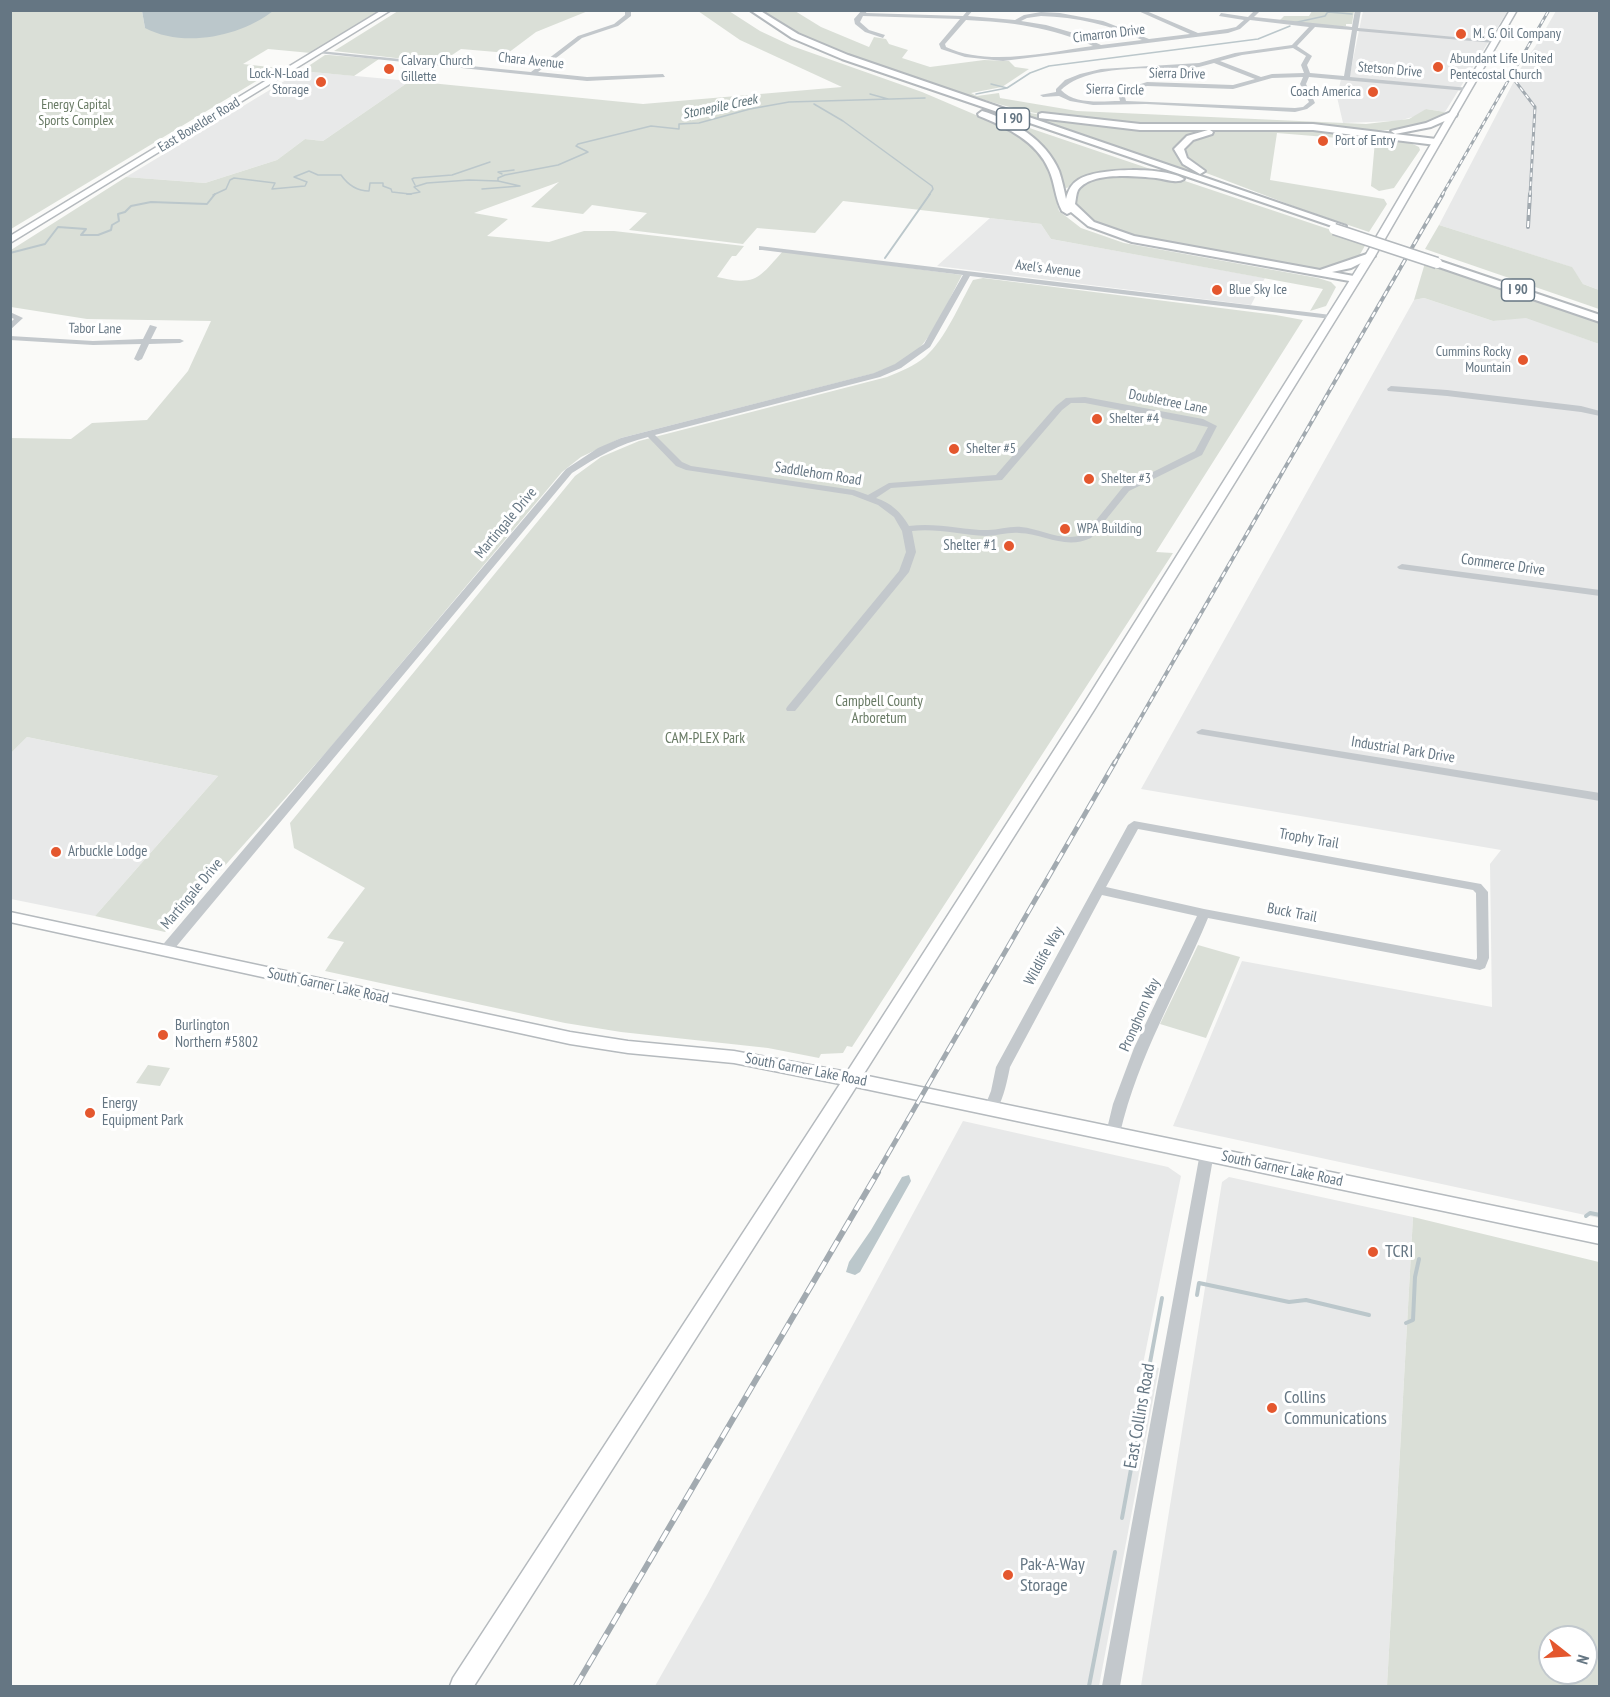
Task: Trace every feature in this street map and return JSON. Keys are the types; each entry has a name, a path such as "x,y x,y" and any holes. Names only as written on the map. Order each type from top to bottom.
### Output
{"highway":[{"name":"I 90","path":"741,10 756,21 801,45 1294,213 1599,313"},
{"name":"I 90","path":"753,10 795,36 845,57 1294,213"},
{"name":"I 90","path":"845,57 1002,107 1077,121 1140,127 1290,126 1349,131 1435,144"},
{"name":"I 90","path":"924,88 1007,125 1032,142 1048,160 1066,210 1084,225 1096,231 1129,241 1354,281"},
{"name":"I 90","path":"1349,131 1414,129 1453,114"},
{"path":"1294,213 1200,171 1185,162 1179,149 1190,138 1217,131 1282,129 1348,133 1435,144"},
{"name":"I 90","path":"1294,213 1209,187 1146,173 1112,174 1086,179 1077,185 1069,198 1073,210 1081,217 1097,227 1118,235 1300,269"},
{"path":"1300,269 1333,269 1347,266 1370,256"},
{"name":"I 90","path":"1437,260 1599,319"},
{"path":"1300,269 1354,281"}],"main road":[{"name":"East Boxelder Road","path":"10,240 388,10"},
{"path":"461,1686 738,1258 1081,720 1370,256 1513,11"},
{"name":"South Garner Lake Road","path":"10,917 570,1038 628,1047 734,1057 992,1106 1599,1236"}],"street":[{"path":"533,73 580,37 622,22 628,16 628,10"},
{"path":"952,52 943,48 942,44 971,10"},
{"path":"1137,10 1197,35"},
{"name":"Cimarron Drive","path":"952,52 1003,59 1228,31 1238,28 1259,10"},
{"path":"1347,78 1358,10"},
{"path":"883,36 860,27 857,19 863,12 1014,23 1069,33 1100,47"},
{"path":"1014,23 1020,17 1030,14 1067,13 1117,25 1149,41"},
{"path":"1152,15 1160,13"},
{"path":"1221,15 1313,26 1495,41"},
{"path":"1294,46 1313,26"},
{"name":"Sierra Circle","path":"1294,46 1309,56 1304,65 1307,75 1303,86 1312,103 1305,108 1295,110 1082,102 1060,94 1058,90 1065,82 1093,72 1214,61 1233,55 1294,46"},
{"name":"Chara Avenue","path":"321,52 598,79 663,76"},
{"path":"937,54 952,52"},
{"path":"1214,61 1260,79"},
{"name":"Sierra Drive","path":"1124,102 1122,97 1127,90 1147,84 1225,87 1243,85 1260,79 1307,75 1347,78"},
{"name":"Stetson Drive","path":"1347,78 1467,88"},
{"name":"Sierra Drive","path":"1243,85 1250,87"},
{"path":"1043,95 1060,94"},
{"name":"Axel's Avenue","path":"762,248 1332,317"},
{"name":"Martingale Drive","path":"165,951 569,471 601,450 624,440 877,375 898,366 927,345 968,273"},
{"path":"10,314 19,318 10,328"},
{"path":"138,359 153,327"},
{"name":"Tabor Lane","path":"10,338 81,343 180,341"},
{"path":"1391,389 1447,393 1581,409 1599,414"},
{"name":"Doubletree Lane","path":"869,498 889,486 999,478 1059,408 1069,400 1095,401 1203,422 1213,426 1199,453 1126,489 1088,536 1082,540 1066,540 1021,530 991,533 929,525 906,529"},
{"name":"Saddlehorn Road","path":"649,433 679,464 689,468 854,493 891,509 906,529"},
{"path":"791,709 904,572 911,552 906,529"},
{"name":"Commerce Drive","path":"1402,567 1599,593"},
{"name":"Industrial Park Drive","path":"1202,732 1599,797"},
{"name":"Trophy Trail","path":"1134,825 1478,887 1482,892 1483,958 1480,965"},
{"name":"Wildlife Way","path":"992,1106 998,1091 1003,1066 1134,825"},
{"name":"Buck Trail","path":"1099,890 1204,913 1480,965"},
{"name":"Pronghorn Way","path":"1113,1133 1117,1114 1150,1027 1193,941 1204,913"},
{"name":"East Collins Road","path":"1111,1686 1207,1153"}],"shaded area":[{"path":"142,10 273,11 260,20 228,33 193,38 160,34 145,28"},
{"path":"1495,10 1507,12 1445,112 1426,109 1420,115 1398,121 1343,123 1337,97 1341,79 1349,79 1363,11"},
{"path":"1556,11 1599,11 1599,290 1583,284 1571,267 1439,225 1524,62"},
{"path":"301,71 410,81 323,141 305,139 277,160 205,183 126,177"},
{"path":"990,218 1041,224 1051,239 1265,278 1251,305 937,266"},
{"path":"1424,298 1493,321 1526,317 1599,344 1599,1218 1173,1126 1242,961 1492,1007 1490,864 1501,850 1141,789 1414,300"},
{"path":"27,737 218,776 95,916 11,899 11,753"},
{"path":"963,1121 1168,1167 1181,1176 1143,1364 1159,1368 1099,1686 655,1686 707,1595"},
{"path":"909,1175 911,1181 860,1272 855,1275 846,1272 849,1262 902,1177"},
{"path":"1229,1177 1413,1217 1387,1686 1141,1686 1222,1182"}],"green space":[{"name":"Energy Capital Sports Complex","path":"10,11 142,11 145,28 273,11 380,11 311,53 268,49 243,64 278,68 11,229"},
{"path":"398,11 588,11 536,32 508,53 461,49 440,63 334,51"},
{"path":"698,11 729,11 760,31 792,46 922,92 1004,127 1037,151 1049,172 1059,211 1081,228 1124,243 1318,278 1331,282 1336,287 1326,306 1310,311 1323,289 1051,239 1041,224 843,201 815,233 757,228 743,244 629,230 647,213 592,205 583,214 531,207 559,182 474,213 508,219 487,236 549,242 584,231 614,231 744,246 736,256 732,256 717,277 730,280 755,278 768,268 783,251 962,275 923,344 913,354 894,365 875,373 621,438 581,457 562,472 330,748 165,932 95,916 218,776 27,737 11,753 11,438 71,439 92,423 147,420 188,371 211,321 87,319 11,307 11,250 126,177 205,183 277,160 305,139 323,141 410,81 643,104 842,87 740,40"},
{"path":"758,11 795,11 821,27 869,47 874,37 886,39 889,44 908,50 902,58 930,67 984,60 1009,61 1015,67 1029,69 1002,87 971,93 977,96 999,93 1000,98 1077,111 1366,124 1409,119 1426,109 1445,112 1436,120 1423,125 1369,131 1220,129 1085,121 1014,108 868,62 812,40"},
{"path":"1312,11 1354,11 1352,24 1346,24 1351,27 1278,22 1284,16 1309,16"},
{"path":"325,55 379,59 354,76 301,71"},
{"path":"1011,111 1104,126 1219,130 1187,137 1175,149 1183,162 1194,169 1191,172"},
{"path":"991,115 1171,176 1117,174 1089,178 1067,188 1061,187 1050,158"},
{"path":"1242,129 1296,130 1395,139 1419,147 1420,150 1394,188 1379,191 1371,186 1375,141 1277,133 1270,180 1384,199 1387,204 1369,232 1201,171 1187,162 1182,150 1192,140 1213,132"},
{"path":"1121,174 1182,180 1367,242 1358,258 1330,268 1315,269 1143,239 1096,225 1074,205 1074,196 1077,190 1089,181"},
{"path":"1439,225 1572,267 1583,284 1599,290 1599,309 1425,249"},
{"path":"1425,263 1599,322 1599,344 1526,318 1493,321 1424,298 1414,300"},
{"name":"CAM-PLEX Park","path":"983,278 1303,320 1156,552 1173,553 852,1047 847,1046 843,1053 821,1054 819,1058 768,1048 621,1032 565,1023 325,971 344,942 327,938 365,888 294,848 290,823 575,476 601,457 639,441 887,377 907,368 932,350 946,331 973,280"},
{"path":"1198,945 1240,957 1206,1038 1160,1024"},
{"path":"148,1065 170,1068 160,1086 136,1083"},
{"path":"1413,1217 1599,1262 1599,1686 1387,1686"}],"waterway":[{"path":"1293,23 1325,16 1329,10"},
{"path":"1328,12 1352,14"},
{"path":"1007,88 1030,73 1049,66 1258,39 1290,26"},
{"path":"991,84 1007,88"},
{"path":"976,94 1007,88"},
{"name":"Stonepile Creek","path":"870,94 888,99"},
{"name":"Stonepile Creek","path":"498,181 498,178 505,175 558,165 588,152 576,146 578,144 651,126 679,129 679,124 699,123 750,109 789,102 925,98"},
{"path":"814,104 843,121 932,186 933,189 929,195"},
{"name":"Stonepile Creek","path":"415,185 412,179 414,178 452,175 490,162"},
{"name":"Stonepile Creek","path":"502,174 498,172 514,170"},
{"name":"Stonepile Creek","path":"215,194 226,189 230,180 234,178 275,183 272,189 305,186 307,182 294,177 309,171 318,175 341,175 361,190 369,191 370,183 383,183 383,186 391,189 392,192 410,194"},
{"name":"Stonepile Creek","path":"410,194 420,192 414,187 427,183 469,180 498,181"},
{"name":"Stonepile Creek","path":"482,189 520,186 498,181"},
{"name":"Stonepile Creek","path":"10,253 45,244 58,227 86,229 81,235 98,235 111,230 112,225 119,221 118,214 125,212 131,206 151,202 207,204 215,194"},
{"path":"885,258 930,194"},
{"path":"1586,1216 1590,1213 1600,1215"},
{"path":"1406,1323 1413,1320 1415,1277 1419,1259"},
{"path":"1197,1295 1199,1283 1289,1302 1306,1300 1369,1315"},
{"path":"1149,1368 1162,1298"},
{"path":"1122,1518 1145,1393"},
{"path":"1089,1686 1115,1552"}],"railway":[{"path":"1442,195 1549,10"},
{"path":"1515,71 1516,82 1535,107 1530,195"},
{"path":"1114,764 1443,194"},
{"path":"1528,227 1530,194"},
{"path":"877,1173 1115,762"},
{"path":"576,1686 878,1172"}],"place":[{"name":"M. G. Oil Company","path":"1461,34"},
{"name":"Abundant Life United Pentecostal Church","path":"1438,67"},
{"name":"Calvary Church Gillette","path":"389,69"},
{"name":"Lock-N-Load Storage","path":"321,82"},
{"name":"Coach America","path":"1373,92"},
{"name":"Port of Entry","path":"1323,141"},
{"name":"Blue Sky Ice","path":"1217,290"},
{"name":"Cummins Rocky Mountain","path":"1523,360"},
{"name":"Shelter #4","path":"1097,419"},
{"name":"Shelter #5","path":"954,449"},
{"name":"Shelter #3","path":"1089,479"},
{"name":"WPA Building","path":"1065,529"},
{"name":"Shelter #1","path":"1009,546"},
{"name":"Arbuckle Lodge","path":"56,852"},
{"name":"Burlington Northern #5802","path":"163,1035"},
{"name":"Energy Equipment Park","path":"90,1113"},
{"name":"TCRI","path":"1373,1252"},
{"name":"Collins Communications","path":"1272,1408"},
{"name":"Pak-A-Way Storage","path":"1008,1575"}],"park label":[{"name":"Campbell County Arboretum","path":"879,710"}]}
